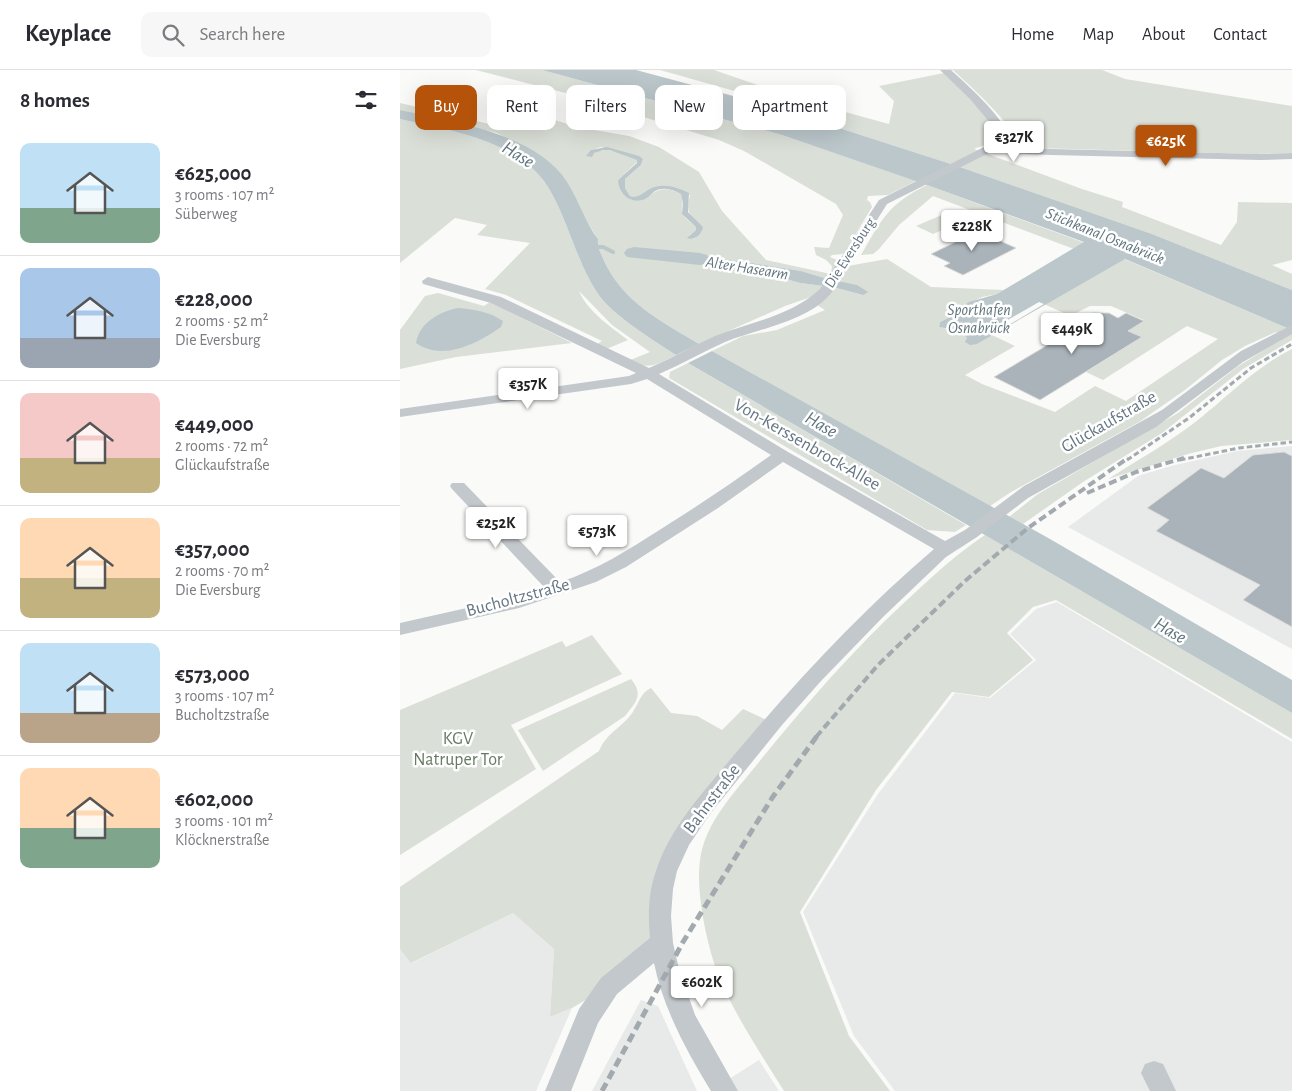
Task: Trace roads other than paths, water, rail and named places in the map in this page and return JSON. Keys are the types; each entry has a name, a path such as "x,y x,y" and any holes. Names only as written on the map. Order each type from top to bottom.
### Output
{"street":[{"path":"945,70 974,97 1001,130 1002,135 994,144 1006,150 1237,157 1292,156"},
{"name":"Die Eversburg","path":"400,413 631,380 649,374 720,340 801,308 825,292 883,202 994,144"},
{"path":"428,281 496,300 602,353 649,374"},
{"name":"Glückaufstraße","path":"946,549 970,534 1031,489 1166,413 1231,364 1292,329"},
{"name":"Von-Kerssenbrock-Allee","path":"649,374 782,455 946,549"},
{"name":"Bucholtzstraße","path":"400,629 518,602 590,578 620,563 712,504 782,455"},
{"path":"458,486 557,590"},
{"name":"Bahnstraße","path":"725,1091 682,1011 667,970 660,915 662,889 670,863 682,839 708,802 771,722 853,633 946,549"},
{"path":"558,1091 588,1016 610,986 662,942"}],"water":[{"path":"542,70 636,70 692,85 655,85 655,101 645,98 645,85 597,85"},
{"path":"723,93 733,96 733,122 723,119"},
{"path":"400,110 415,113 415,122 400,119"},
{"name":"Hase","path":"477,128 491,132 535,152 553,166 567,182 589,226 598,239 599,248 612,276 633,300 645,310 699,344 676,355 611,309 589,279 552,194 540,176 506,150 449,130 477,130"},
{"path":"764,130 845,130 957,166 1152,234 1292,290 1292,330 1125,259 977,344 970,345 965,342 967,338 962,333 939,327 940,322 954,315 969,302 997,294 1084,242"},
{"path":"607,147 639,156 643,159 641,165 625,179 625,188 630,196 638,196 658,186 674,187 689,193 688,212 703,227 700,234 693,239 687,238 696,230 696,227 682,214 683,202 681,194 672,190 659,189 645,199 635,201 626,197 621,190 618,180 637,163 637,160 610,150 594,153 592,157 586,156 591,150"},
{"path":"663,254 740,261 801,271 828,279 824,286 800,283 745,267 670,259 662,256"},
{"path":"837,281 857,285 868,292 863,295 833,287"},
{"path":"458,308 493,315 503,321 501,327 482,339 449,351 437,351 416,343 421,330 426,324 444,312"},
{"name":"Hase","path":"712,351 1050,539 1292,680 1292,713 688,363"}],"waterway":[{"name":"Alter Hasearm","path":"592,247 603,247 613,252"},
{"name":"Alter Hasearm","path":"634,253 651,253 700,259"}],"railway":[{"path":"1127,460 1189,418 1251,368 1292,344"},
{"path":"1180,460 1239,448 1292,442"},
{"path":"816,737 878,665 965,581 1028,528 1128,458"},
{"path":"1087,493 1136,472 1184,458"},
{"path":"602,1091 683,942 772,798 817,736"}],"water label":[{"name":"Stichkanal Osnabrück","path":"1105,236"},
{"name":"Sporthafen Osnabrück","path":"979,319"}],"park label":[{"name":"KGV Natruper Tor","path":"458,750"}]}
